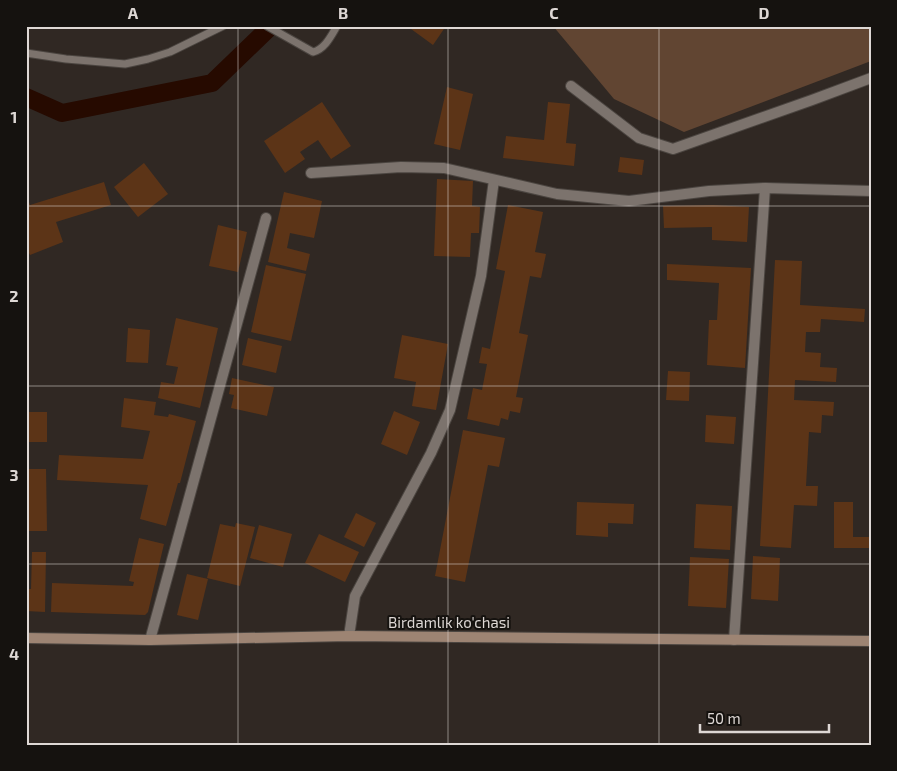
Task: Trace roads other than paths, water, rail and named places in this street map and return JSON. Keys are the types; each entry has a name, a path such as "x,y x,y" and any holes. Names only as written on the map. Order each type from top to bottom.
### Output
{"street":[{"path":"571,86 639,138 673,149 871,78"},
{"path":"311,173 401,167 444,168 556,194 629,201 709,191 765,188 871,191"},
{"path":"349,636 355,596 432,452 450,410 481,276 494,180"},
{"path":"734,640 765,188"},
{"path":"150,640 266,218"},
{"name":"Birdamlik ko'chasi","path":"26,638 150,640 349,636 871,641"}],"lane":[{"path":"26,53 66,60 125,64 170,52 224,26"},
{"path":"267,26 314,52 324,46 337,26"}],"waterway":[{"path":"26,97 62,113 212,83 271,26"}]}
